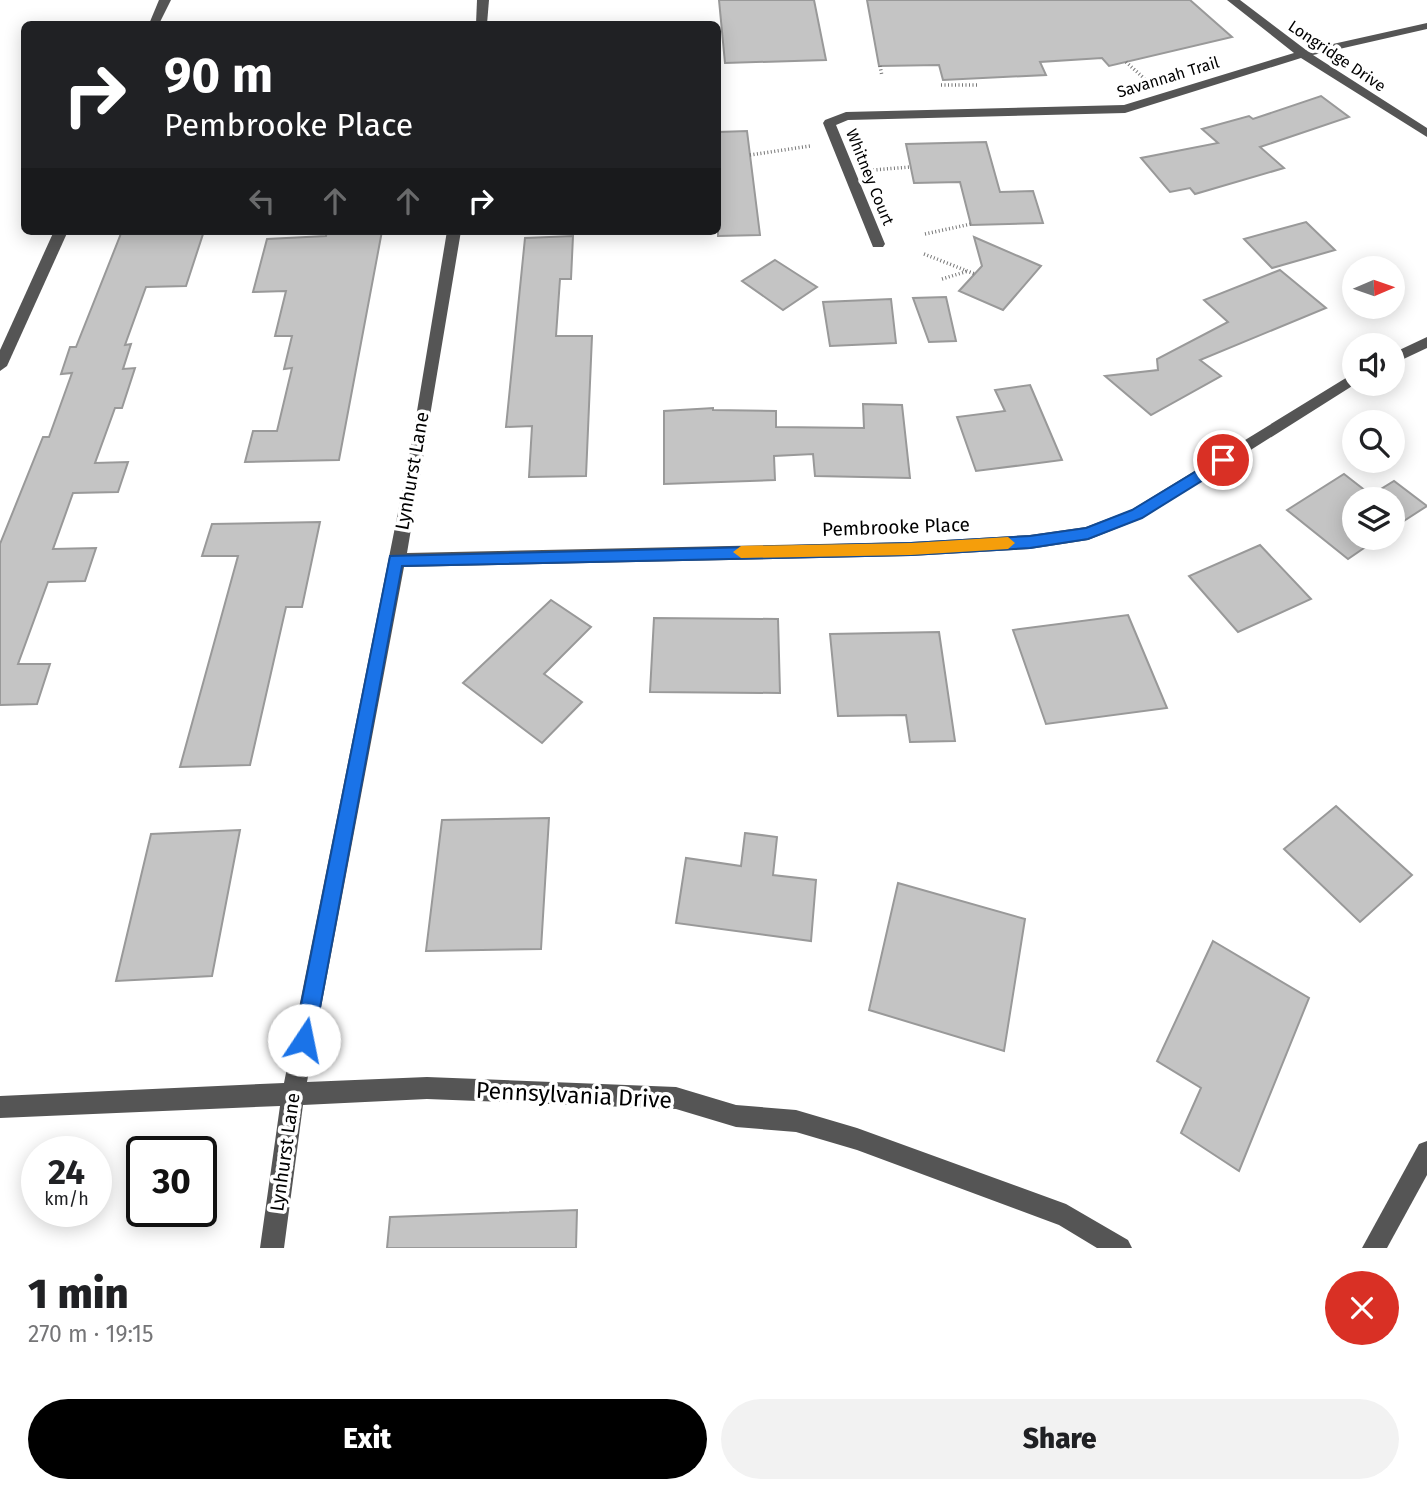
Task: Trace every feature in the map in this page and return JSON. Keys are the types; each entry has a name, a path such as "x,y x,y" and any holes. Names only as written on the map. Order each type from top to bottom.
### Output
{"street":[{"path":"155,21 165,0"},
{"path":"482,21 484,0"},
{"name":"Longridge Drive","path":"1233,0 1306,55 1427,133"},
{"name":"Savannah Trail","path":"829,123 846,116 1125,109 1278,60 1427,26"},
{"name":"Whitney Court","path":"829,123 878,244"},
{"path":"0,366 59,235"},
{"name":"Lynhurst Lane","path":"272,1248 294,1093 396,560 453,235"},
{"path":"1405,353 1427,342"},
{"name":"Pembrooke Place","path":"396,560 911,549 1030,542 1088,533 1137,514 1342,386"},
{"name":"Pennsylvania Drive","path":"0,1107 426,1088 676,1098 736,1116 796,1121 857,1139 1066,1216 1120,1248"},
{"path":"1374,1248 1427,1152"}],"path":[{"path":"1126,62 1152,85"},
{"path":"880,66 883,76"},
{"path":"941,85 977,85"},
{"path":"750,155 810,146"},
{"path":"868,170 911,167"},
{"path":"925,234 971,224"},
{"path":"924,254 975,274"},
{"path":"942,279 969,271"}],"building":[{"path":"719,0 814,0 826,60 725,63"},
{"path":"867,0 1190,0 1232,37 1109,66 1102,58 1040,62 1046,75 943,80 939,65 879,66"},
{"path":"1321,96 1349,117 1260,147 1284,168 1195,194 1190,188 1170,192 1141,158 1218,143 1202,129 1249,116 1253,119"},
{"path":"747,131 760,235 718,236 721,235 721,132"},
{"path":"986,142 1000,192 1033,191 1043,223 971,225 960,182 914,183 906,144"},
{"path":"1306,222 1335,250 1272,268 1244,239"},
{"path":"120,235 203,235 186,286 146,287 125,345 131,344 123,369 135,368 122,408 115,408 95,463 128,462 118,492 73,493 53,549 96,548 85,581 48,582 18,664 50,664 37,704 0,705 0,544 43,437 49,437 72,373 61,374 70,347 76,347"},
{"path":"381,235 339,460 245,462 253,431 277,431 292,368 284,369 292,336 275,336 286,291 253,292 267,239"},
{"path":"573,236 571,279 560,279 556,336 592,336 586,476 529,477 532,426 506,427 525,238"},
{"path":"974,237 1041,266 1003,310 959,291 982,266"},
{"path":"775,260 817,287 783,310 742,281"},
{"path":"1280,270 1326,308 1200,360 1221,376 1151,415 1105,376 1158,370 1157,359 1228,322 1204,300"},
{"path":"946,297 956,341 929,342 913,298"},
{"path":"891,299 896,343 830,346 823,302"},
{"path":"1030,385 1062,460 976,471 957,417 1005,411 995,390"},
{"path":"863,404 902,405 910,478 815,476 813,454 774,456 775,480 664,484 664,411 713,408 776,411 776,427 864,428"},
{"path":"1344,474 1361,487 1342,487 1342,550 1361,550 1348,559 1287,510"},
{"path":"1394,481 1402,487 1384,487"},
{"path":"1405,489 1427,506 1405,520"},
{"path":"320,522 302,607 286,607 250,765 180,767 238,556 202,556 212,524"},
{"path":"1260,545 1311,599 1238,632 1189,576"},
{"path":"551,600 591,627 544,674 582,702 542,743 463,683"},
{"path":"1128,615 1167,708 1046,724 1013,630"},
{"path":"654,618 778,619 780,693 650,692"},
{"path":"939,632 955,741 910,742 906,715 838,716 830,634"},
{"path":"1336,806 1412,875 1360,922 1284,849"},
{"path":"549,818 541,949 426,951 442,820"},
{"path":"240,830 212,976 116,981 151,834"},
{"path":"745,833 777,837 773,875 816,880 811,941 676,923 686,858 741,866"},
{"path":"898,883 1025,919 1004,1051 869,1010"},
{"path":"1213,941 1309,998 1239,1171 1181,1133 1201,1088 1157,1061"},
{"path":"577,1210 576,1248 387,1248 390,1217"}],"slow traffic":[{"path":"741,552 911,549 1008,543"}],"route":[{"path":"304,1040 396,560 911,549 1030,542 1088,533 1137,514 1223,460"}]}
